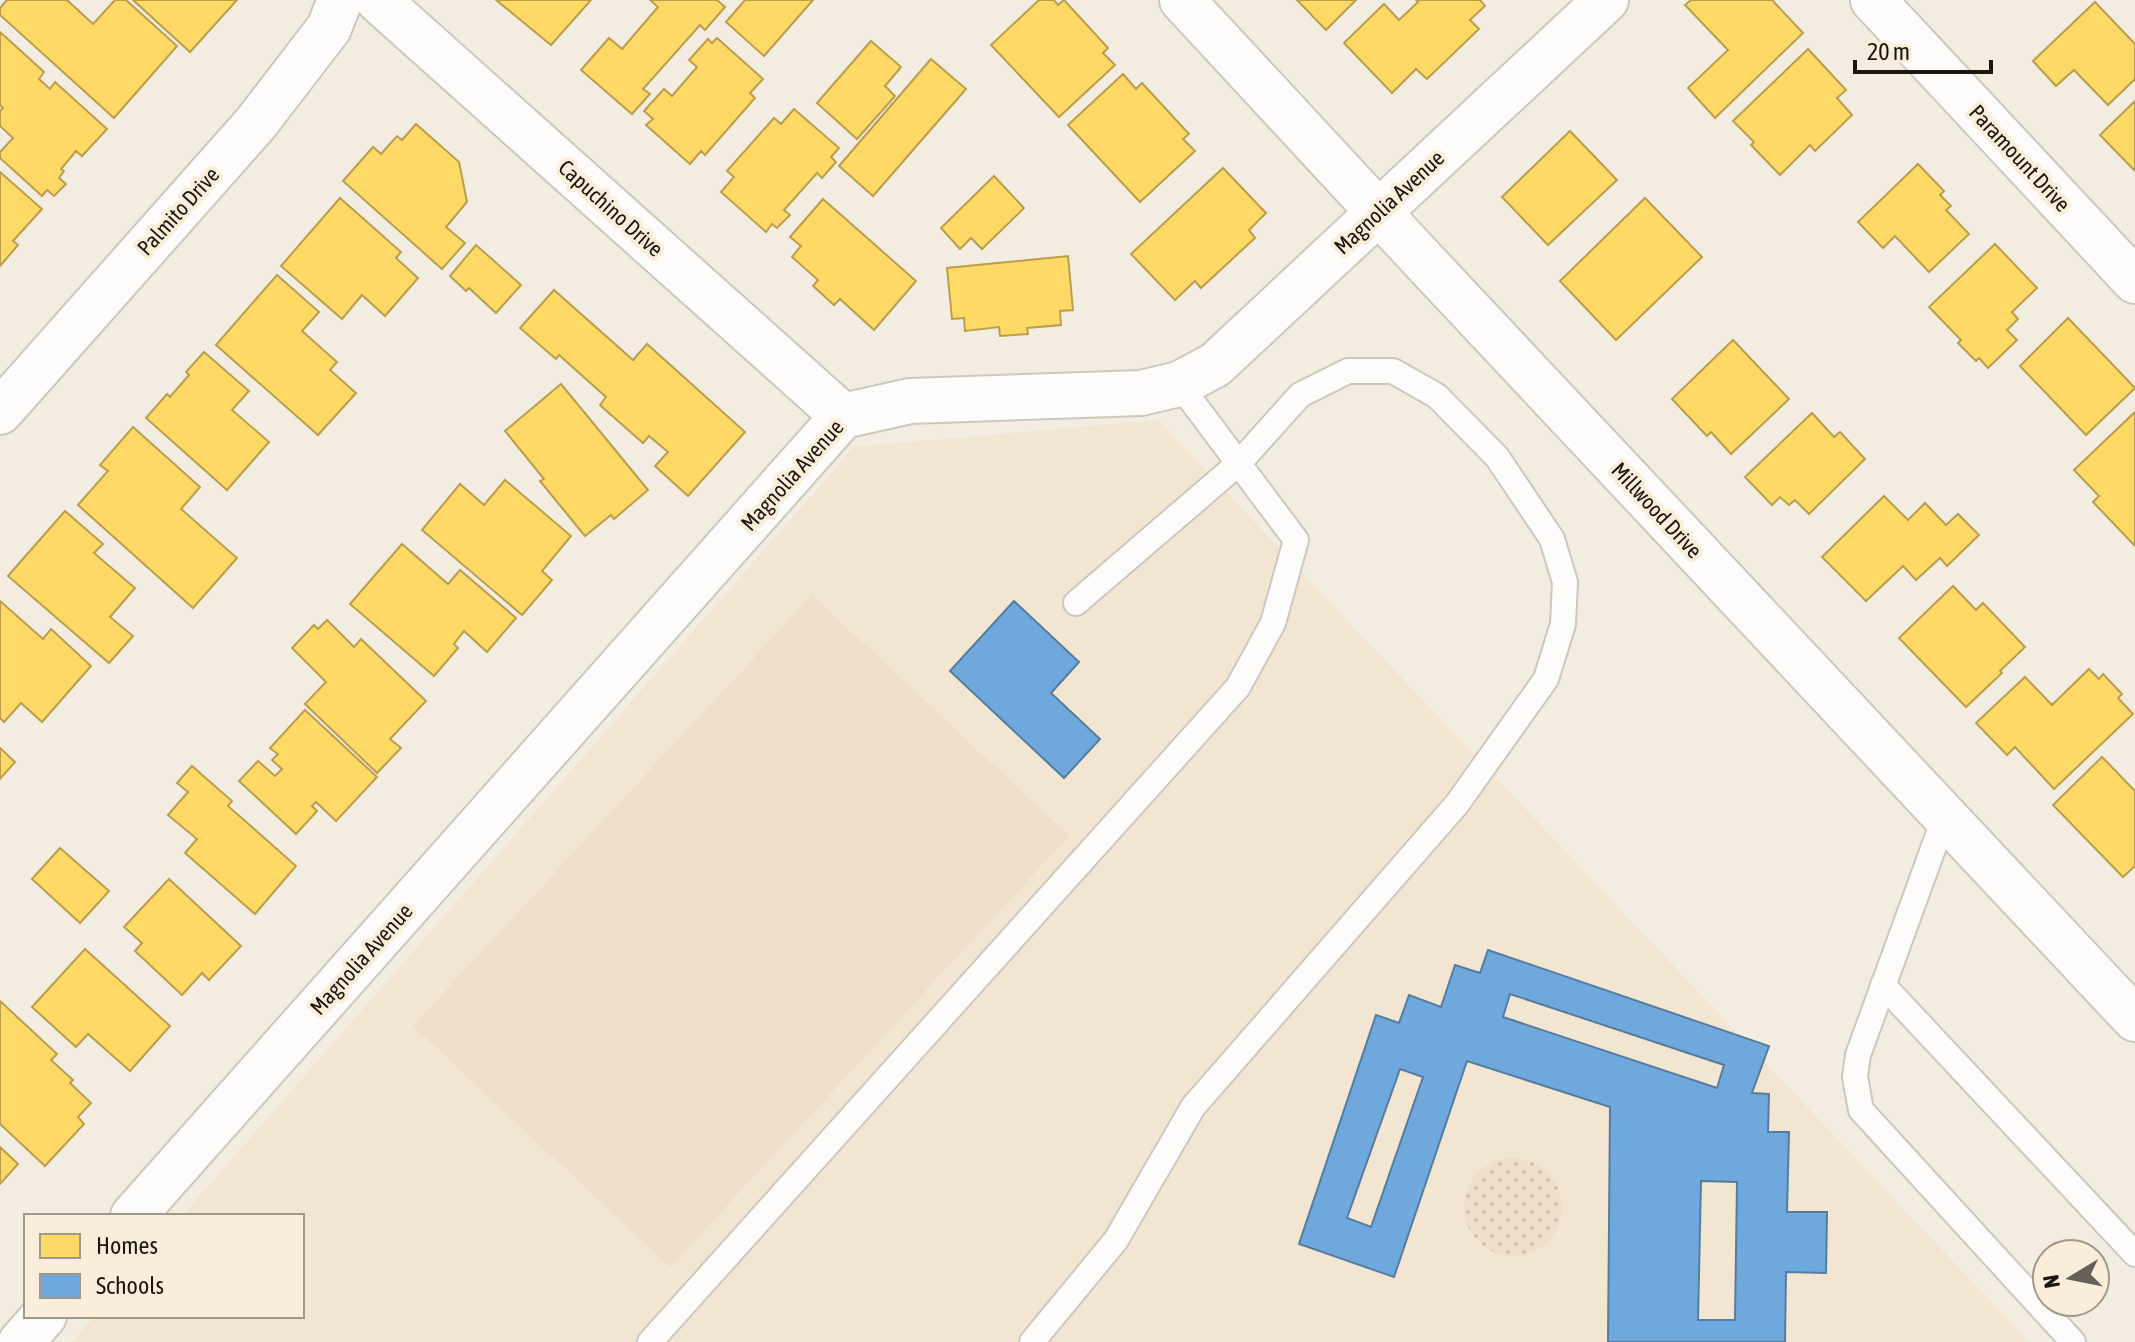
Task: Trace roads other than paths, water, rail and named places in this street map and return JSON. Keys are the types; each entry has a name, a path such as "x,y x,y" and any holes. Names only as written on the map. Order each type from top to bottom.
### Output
{"street":[{"name":"Palmito Drive","path":"0,412 256,123 329,28 340,0"},
{"name":"Capuchino Drive","path":"378,0 843,416"},
{"name":"Millwood Drive","path":"1182,0 2135,1019"},
{"name":"Magnolia Avenue","path":"135,1214 843,416 910,401 1141,393 1179,384 1215,365 1606,0"},
{"name":"Paramount Drive","path":"1873,0 2135,281"},
{"path":"21,1342 42,1318"}],"lane":[{"path":"1032,1342 1116,1240 1193,1107 1457,804 1546,679 1563,624 1565,582 1552,539 1537,515 1497,457 1437,396 1393,371 1348,371 1300,395 1239,463 1076,603"},
{"path":"650,1342 1238,687 1273,623 1296,540 1179,384"},
{"path":"1945,816 1858,1055 1855,1077 1861,1110 2073,1342"},
{"path":"1883,985 2135,1254"}]}
